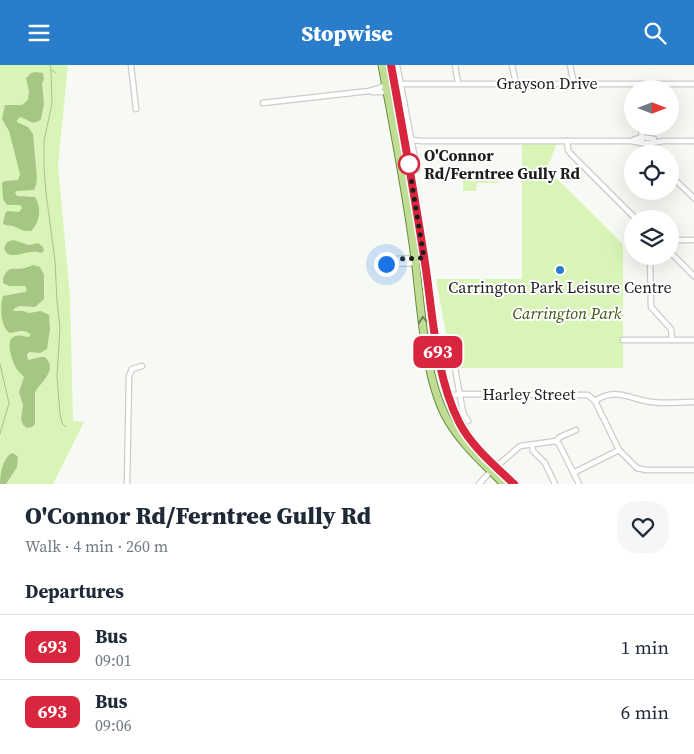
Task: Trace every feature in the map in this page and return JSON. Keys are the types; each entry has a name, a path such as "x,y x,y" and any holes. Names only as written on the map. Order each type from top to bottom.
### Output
{"main road":[{"path":"382,65 396,141 425,336 438,397 449,421 460,438 494,469 514,484"},
{"path":"390,65 409,142 438,348 449,396 464,431 504,484"},
{"path":"386,88 390,87 392,74"},
{"path":"438,397 449,396"}],"street":[{"path":"131,65 136,109"},
{"path":"397,65 409,142 417,169"},
{"path":"455,65 458,83"},
{"path":"512,65 516,83"},
{"path":"570,65 574,83"},
{"name":"Grayson Drive","path":"401,83 574,83 624,85"},
{"name":"Grayson Drive","path":"679,85 694,84"},
{"path":"262,103 386,88"},
{"path":"643,135 645,145"},
{"path":"396,141 694,141"},
{"path":"568,141 570,152 627,210"},
{"path":"679,184 694,198"},
{"path":"679,240 694,240"},
{"path":"415,261 394,259 386,264 425,260"},
{"path":"679,261 694,276"},
{"path":"650,265 650,304 653,311 671,329 672,340"},
{"path":"623,340 694,340"},
{"path":"127,484 129,374 134,367 142,366"},
{"path":"455,368 464,413 468,421"},
{"name":"Harley Street","path":"449,396 460,394 585,394 592,396 595,401 605,395 615,394 628,395 652,402 694,402"},
{"path":"595,401 619,450 635,467 641,470 694,470"},
{"path":"478,484 518,447 556,441 560,437 576,430"},
{"path":"556,441 579,484"},
{"path":"532,445 533,451 545,463 555,484"},
{"path":"573,473 619,450"}],"green space":[{"path":"0,65 68,65 58,166 70,296 73,421 84,422 53,484 0,484"},
{"name":"Carrington Park","path":"558,140 547,169 623,244 623,368 459,368 451,361 436,279 522,279 522,141"},
{"path":"468,175 498,175 498,183 477,183 476,191 463,191 463,179"}],"shaded area":[{"path":"35,72 43,73 44,79 42,84 44,104 41,119 30,122 20,117 17,120 17,122 28,127 33,134 37,178 34,190 15,192 17,196 35,197 39,206 39,215 34,227 31,231 24,231 3,223 7,211 19,212 22,208 20,205 7,205 3,199 2,183 18,180 20,174 9,131 2,119 5,105 22,105 28,100 29,91 26,78"},
{"path":"13,240 29,245 38,243 43,247 44,251 41,253 30,252 10,255 6,253 4,248 7,242"},
{"path":"33,265 40,267 44,275 44,299 35,307 20,306 13,311 29,313 41,311 49,315 50,329 47,349 40,353 29,352 27,355 28,360 45,357 50,366 48,375 35,392 35,424 27,428 23,425 21,419 23,405 19,392 24,377 16,368 11,356 10,344 14,336 28,337 31,335 23,331 10,333 7,330 4,326 1,305 3,296 27,290 25,286 9,286 3,283 5,274 10,269 21,269"},
{"path":"13,453 18,457 17,467 6,484 0,484 4,461"}],"waterway":[{"path":"50,65 51,70 56,73"},
{"path":"51,70 52,103 44,141 44,168 55,261 60,328 57,376 60,414 62,423 66,427"},
{"path":"0,364 9,403 0,434"}],"bus line":[{"name":"693","path":"391,65 414,190 438,348 446,387 464,431 478,449 514,484"}],"place":[{"name":"O'Connor Rd/Ferntree Gully Rd","path":"409,164"},
{"name":"Carrington Park Leisure Centre","path":"560,270"}],"route":[{"path":"386,264 394,259 424,258 408,160 409,164"}]}
